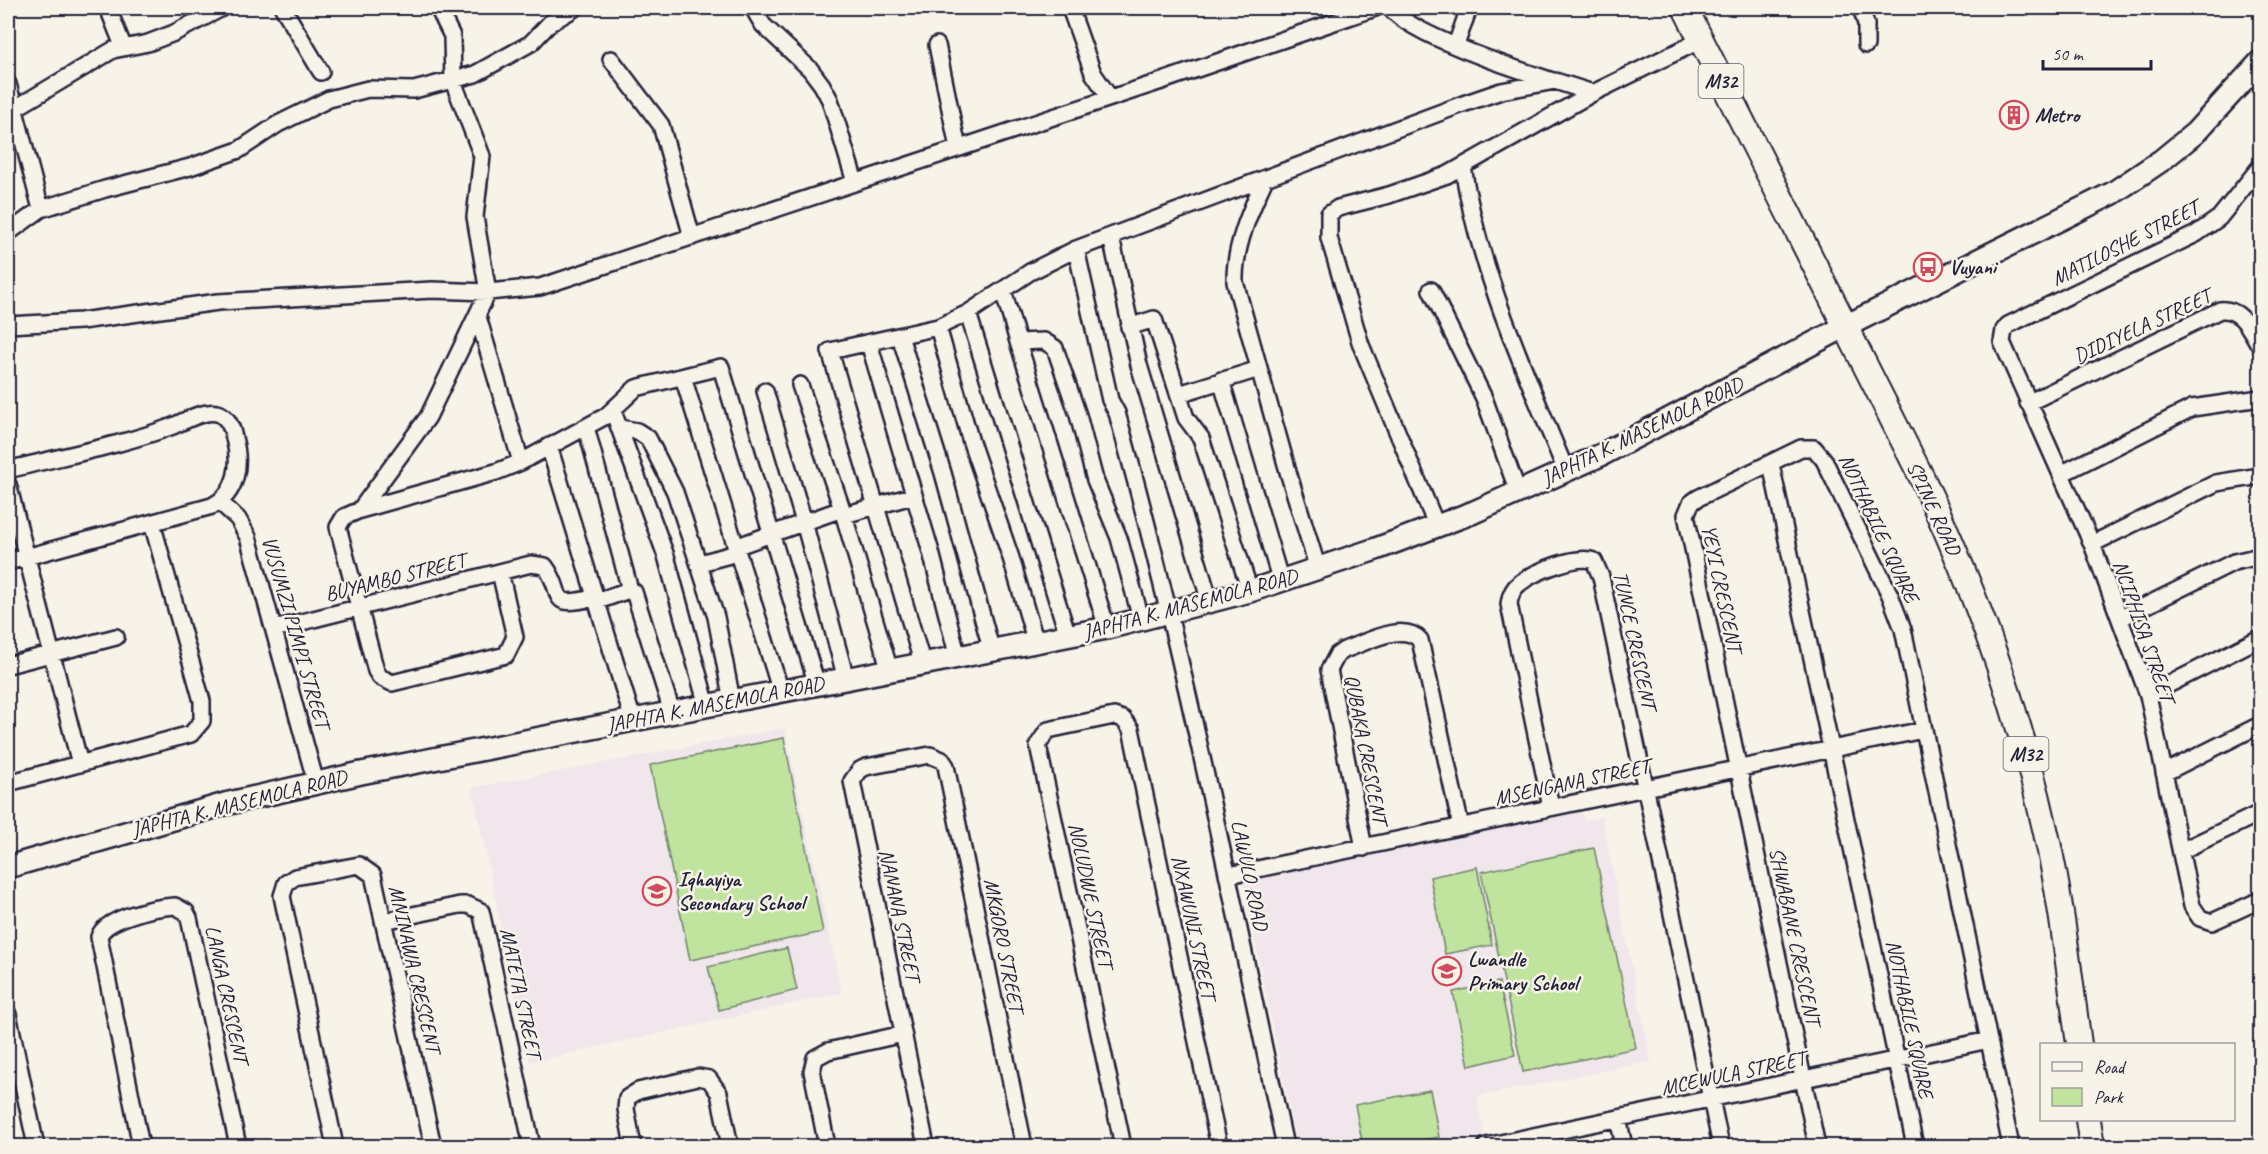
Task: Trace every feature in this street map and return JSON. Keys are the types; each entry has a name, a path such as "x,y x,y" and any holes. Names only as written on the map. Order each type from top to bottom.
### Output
{"main road":[{"name":"SPINE ROAD","path":"1686,8 1952,543 2005,683 2046,833 2061,912 2079,1043"},
{"name":"JAPHTA K. MASEMOLA ROAD","path":"8,867 225,804 316,783 1107,628 1250,591 1318,569 1437,526 1566,471 1709,399 1844,327 2083,210 2134,180 2195,133 2260,62"},
{"path":"2088,1121 2092,1146"}],"street":[{"path":"108,8 123,46"},
{"path":"14,109 86,65 123,46 148,43 174,33 222,8"},
{"path":"283,8 321,72"},
{"path":"360,510 428,417 478,317 488,292 475,217 482,156 453,81 452,36 438,8"},
{"path":"8,233 41,209 139,179 190,167 239,150 278,124 329,99 368,89 414,90 453,81 500,62 531,43 550,23 575,8"},
{"path":"753,8 773,36 810,69 822,85 830,100 855,182"},
{"path":"1070,8 1093,73 1110,98"},
{"path":"8,325 81,321 218,302 432,290 488,292 540,287 1376,8"},
{"path":"1390,8 1402,19 1478,56 1593,93"},
{"path":"1456,45 1469,8"},
{"path":"1861,8 1866,24 1866,45"},
{"path":"1437,526 1365,355 1339,273 1327,219 1329,214 1338,208 1399,192 1463,167 1593,93 1701,40"},
{"path":"937,45 958,148"},
{"path":"611,59 661,124 672,156 692,237"},
{"path":"924,665 830,351 938,327 968,313 1038,268 1076,249 1463,104 1501,92 1555,81"},
{"path":"8,84 41,209"},
{"path":"1463,167 1472,212 1486,259 1522,364 1566,471"},
{"name":"MATILOSHE STREET","path":"2002,342 2004,330 2008,325 2211,225 2260,168"},
{"path":"1265,179 1241,237 1234,266 1238,299 1318,569"},
{"path":"1111,237 1128,327 1210,602"},
{"name":"LAWULO ROAD","path":"1076,249 1110,399 1120,424 1171,613 1229,875 1285,1146"},
{"path":"1003,290 1107,628"},
{"path":"1431,290 1484,398 1518,492"},
{"name":"DIDIYELA STREET","path":"2028,403 2220,310 2239,315 2260,346"},
{"path":"968,313 1068,636"},
{"path":"478,317 520,462"},
{"path":"1128,327 1154,319 1186,418 1201,438 1250,591"},
{"path":"938,327 971,442 1011,558 1036,643"},
{"path":"900,336 943,473 992,651"},
{"path":"1018,342 1044,341 1054,348 1078,415 1095,480 1119,538 1141,619"},
{"name":"NCIPHISA STREET","path":"2002,342 2092,544 2148,695 2192,906 2200,918 2208,922 2217,921 2260,900"},
{"path":"869,343 912,495 931,552 958,658"},
{"path":"500,572 515,637 510,651 500,658 398,683 386,681 376,671 338,527 344,518 360,510 496,472 520,462 613,411 636,388 721,367 817,685"},
{"path":"1179,394 1258,369"},
{"path":"683,376 781,692"},
{"path":"1221,380 1281,582"},
{"path":"800,386 843,512 890,671"},
{"path":"765,391 804,522 846,679"},
{"path":"2061,474 2192,408 2260,398"},
{"path":"613,411 666,556 707,706"},
{"path":"8,470 158,431 210,412 223,416 231,426 238,454 238,467 232,484 220,502 201,510 8,562"},
{"path":"586,427 630,590 636,596 672,712"},
{"path":"620,428 637,430 648,438 675,492 700,563 723,649 732,701"},
{"path":"549,446 633,720"},
{"name":"NOTHABILE SQUARE","path":"1915,1146 1771,464 1801,448 1814,448 1824,460 1897,611 2011,1146"},
{"name":"YEYI CRESCENT","path":"1739,769 1686,516 1691,503 1698,498 1771,464"},
{"path":"2092,544 2216,483 2260,476"},
{"path":"8,484 80,764"},
{"path":"700,563 804,522 912,495"},
{"name":"VUSUMZI PIMPI STREET","path":"220,502 238,519 248,537 316,783"},
{"path":"8,783 191,734 202,721 202,701 152,523"},
{"path":"2121,618 2226,566 2260,556"},
{"name":"TUNCE CRESCENT","path":"1551,807 1509,604 1510,597 1521,583 1574,558 1594,561 1601,577 1645,788"},
{"name":"BUYAMBO STREET","path":"274,629 526,564 546,566 556,596 561,600 573,602 597,599"},
{"path":"597,599 630,590"},
{"name":"QUBAKA CRESCENT","path":"1364,848 1329,670 1337,655 1344,650 1402,631 1416,635 1420,640 1461,827"},
{"path":"8,665 116,637"},
{"path":"2148,695 2260,638"},
{"name":"NOLUDWE STREET","path":"1123,719 1114,716 1054,728 1043,734 1038,745 1123,1146"},
{"name":"NXAWUNI STREET","path":"1123,719 1131,729 1219,1146"},
{"path":"2164,773 2260,724"},
{"name":"MSENGANA STREET","path":"1229,875 1923,730"},
{"name":"NANANA STREET","path":"926,1146 852,781 856,774 866,767 936,756"},
{"name":"MKGORO STREET","path":"936,756 946,766 1024,1146"},
{"name":"SHWABANE CRESCENT","path":"1739,769 1817,1146"},
{"path":"1645,788 1721,1146"},
{"path":"2181,851 2260,813"},
{"name":"MNINAWA CRESCENT","path":"335,1146 283,904 283,888 290,879 296,877 352,866 364,867 373,875 433,1146"},
{"name":"MATETA STREET","path":"384,921 460,905 468,905 481,911 532,1146"},
{"name":"LANGA CRESCENT","path":"141,1146 99,937 100,931 110,922 175,906 186,912 189,918 238,1146"},
{"path":"8,1014 36,1146"},
{"path":"827,1146 812,1071 815,1058 828,1051 903,1034"},
{"name":"MCEWULA STREET","path":"1486,1146 1527,1142 1618,1118 1989,1040"},
{"path":"633,1146 626,1109 627,1098 638,1091 698,1077 709,1079 717,1087 730,1146"},
{"path":"1618,1118 1624,1146"}],"shaded area":[{"name":"Iqhayiya Secondary School","path":"785,728 842,993 530,1062 472,788"},
{"name":"Lwandle Primary School","path":"1582,812 1584,821 1602,817 1651,1061 1477,1097 1485,1140 1452,1146 1297,1146 1243,881"}],"green space":[{"path":"784,738 823,932 690,960 650,765"},
{"path":"1594,848 1636,1048 1523,1072 1481,872"},
{"path":"1477,867 1492,945 1445,954 1430,877"},
{"path":"787,948 797,990 719,1010 708,967"},
{"path":"1499,982 1515,1055 1469,1066 1453,992"},
{"path":"1430,1090 1439,1137 1391,1146 1363,1146 1355,1105"}],"place":[{"name":"Metro","path":"2014,115"},
{"name":"Vuyani","path":"1928,267"},
{"name":"Iqhayiya Secondary School","path":"657,891"},
{"name":"Lwandle Primary School","path":"1447,971"}]}
